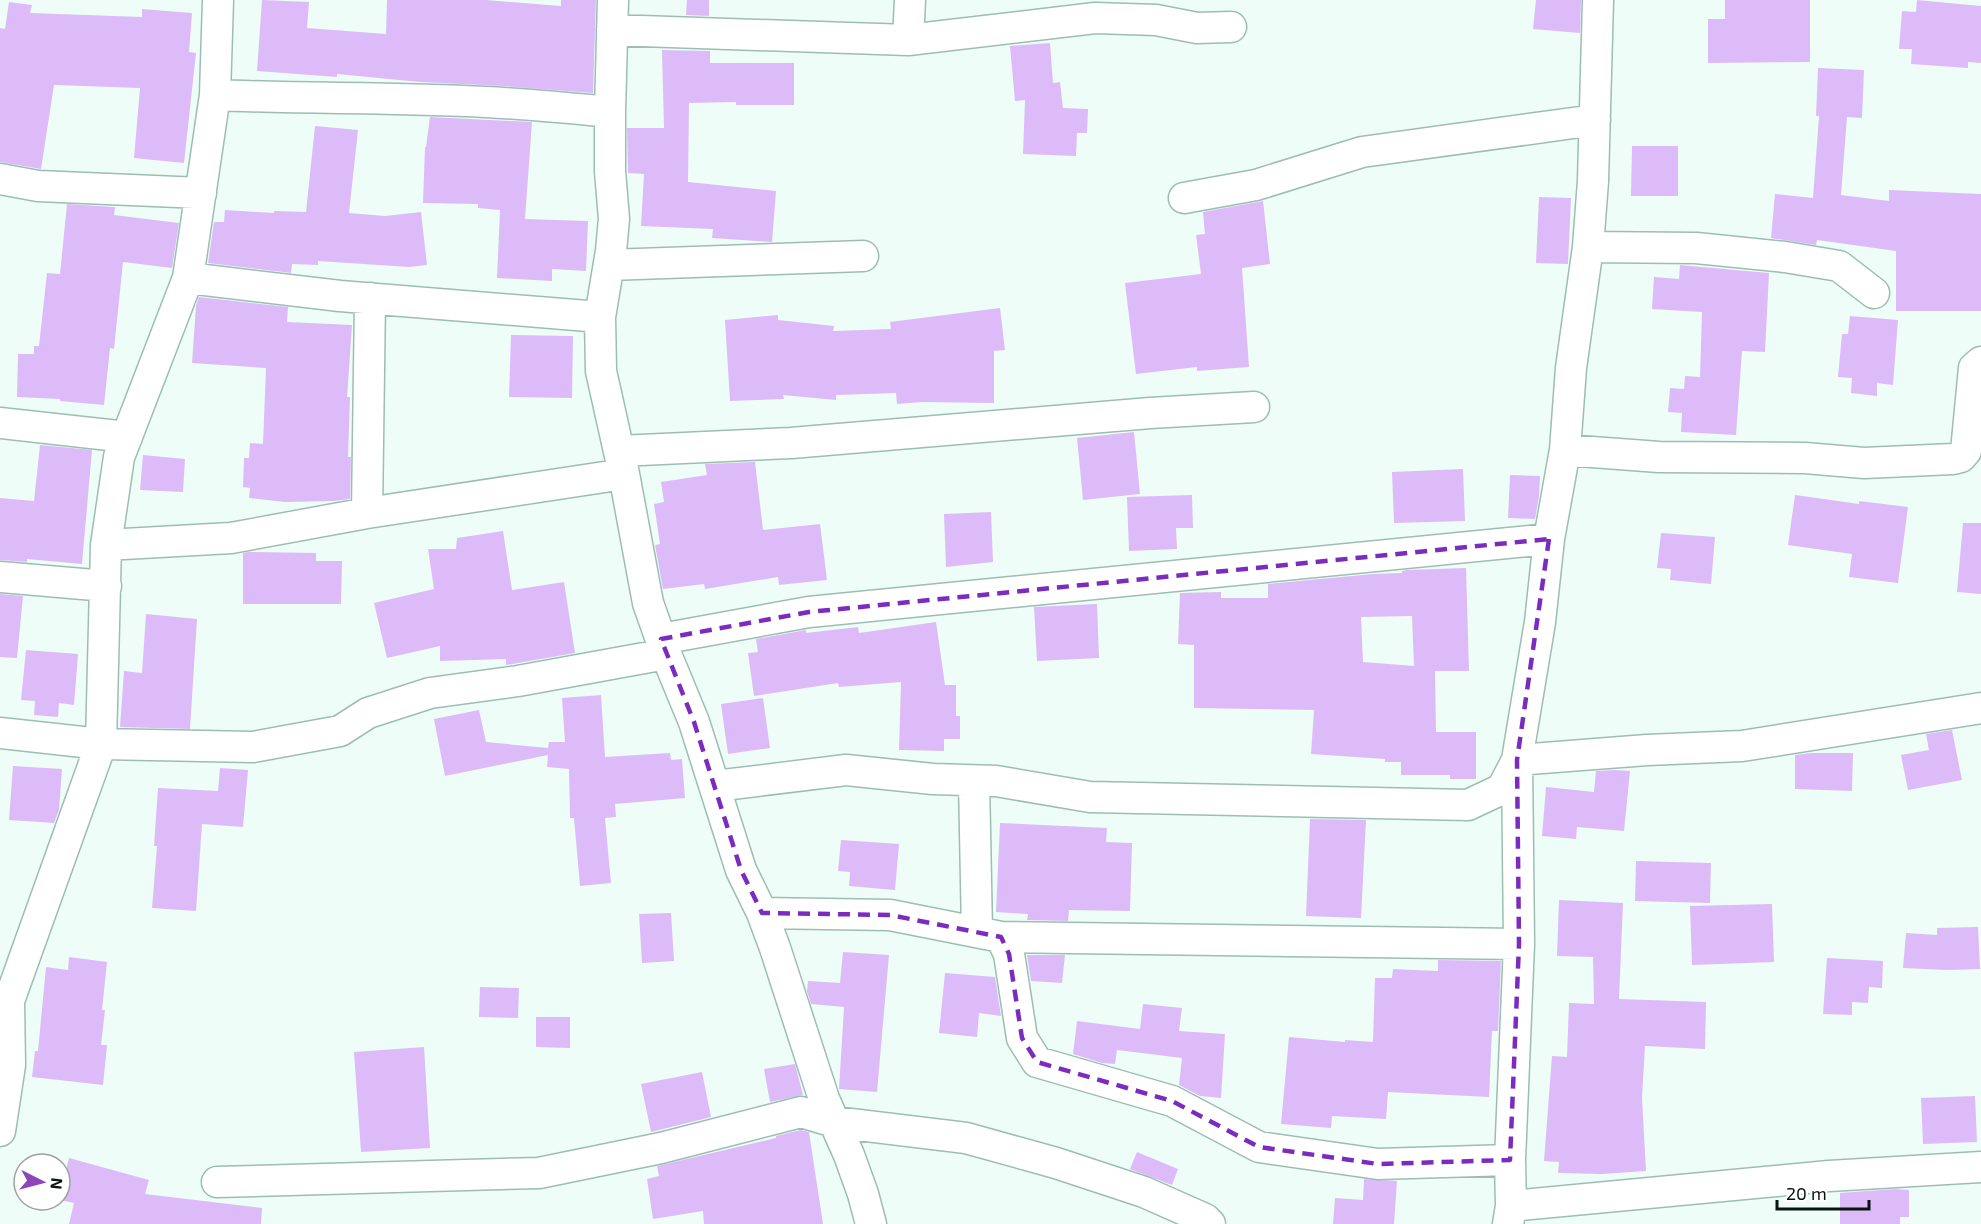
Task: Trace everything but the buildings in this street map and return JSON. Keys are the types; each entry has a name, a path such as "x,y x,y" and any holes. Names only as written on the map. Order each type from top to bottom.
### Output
{"street":[{"path":"0,1131 10,1065 4,995 101,744 106,545 119,457 188,278 215,95 218,0"},
{"path":"613,0 610,171 614,219 600,317 601,371 648,603 694,722 741,870 762,913 775,948 824,1099 863,1194 871,1224"},
{"path":"908,40 910,0"},
{"path":"1598,0 1593,181 1588,247 1571,368 1565,450 1549,539 1540,622 1517,760 1519,944 1509,1215 1829,1176 1981,1167"},
{"path":"612,30 908,40 1094,9 1197,28 1231,27"},
{"path":"215,95 297,99 381,98 486,102 610,112"},
{"path":"1184,198 1256,185 1362,152 1595,120"},
{"path":"0,179 38,186 201,193"},
{"path":"1588,247 1696,248 1785,257 1839,266 1874,293"},
{"path":"609,265 863,256"},
{"path":"188,278 370,298 600,317"},
{"path":"367,513 370,298"},
{"path":"1565,450 1659,457 1805,458 1863,463 1953,459 1961,457 1966,451 1974,368 1981,362"},
{"path":"106,545 231,538 621,463 792,443 1254,406"},
{"path":"0,423 127,437"},
{"path":"0,732 101,744 253,747 340,731 368,713 430,693 518,681 809,612 1549,539"},
{"path":"0,577 106,586"},
{"path":"1517,760 1647,750 1742,746 1981,708"},
{"path":"715,786 846,770 933,779 996,782 1090,797 1468,805 1502,789 1517,760"},
{"path":"974,781 989,934 1009,954 1022,1038 1037,1062 1172,1101 1259,1147 1378,1164 1510,1160"},
{"path":"762,913 890,915 989,934 1519,944"},
{"path":"217,1182 539,1173 661,1148 801,1112 834,1122 966,1138 1056,1163 1144,1192 1205,1219 1210,1224"}],"highlighted area":[{"path":"1549,539 1517,760 1519,944 1510,1160 1378,1164 1259,1147 1172,1101 1037,1062 1022,1038 1009,954 1001,937 890,915 762,913 741,870 694,722 661,639 809,612"}]}
